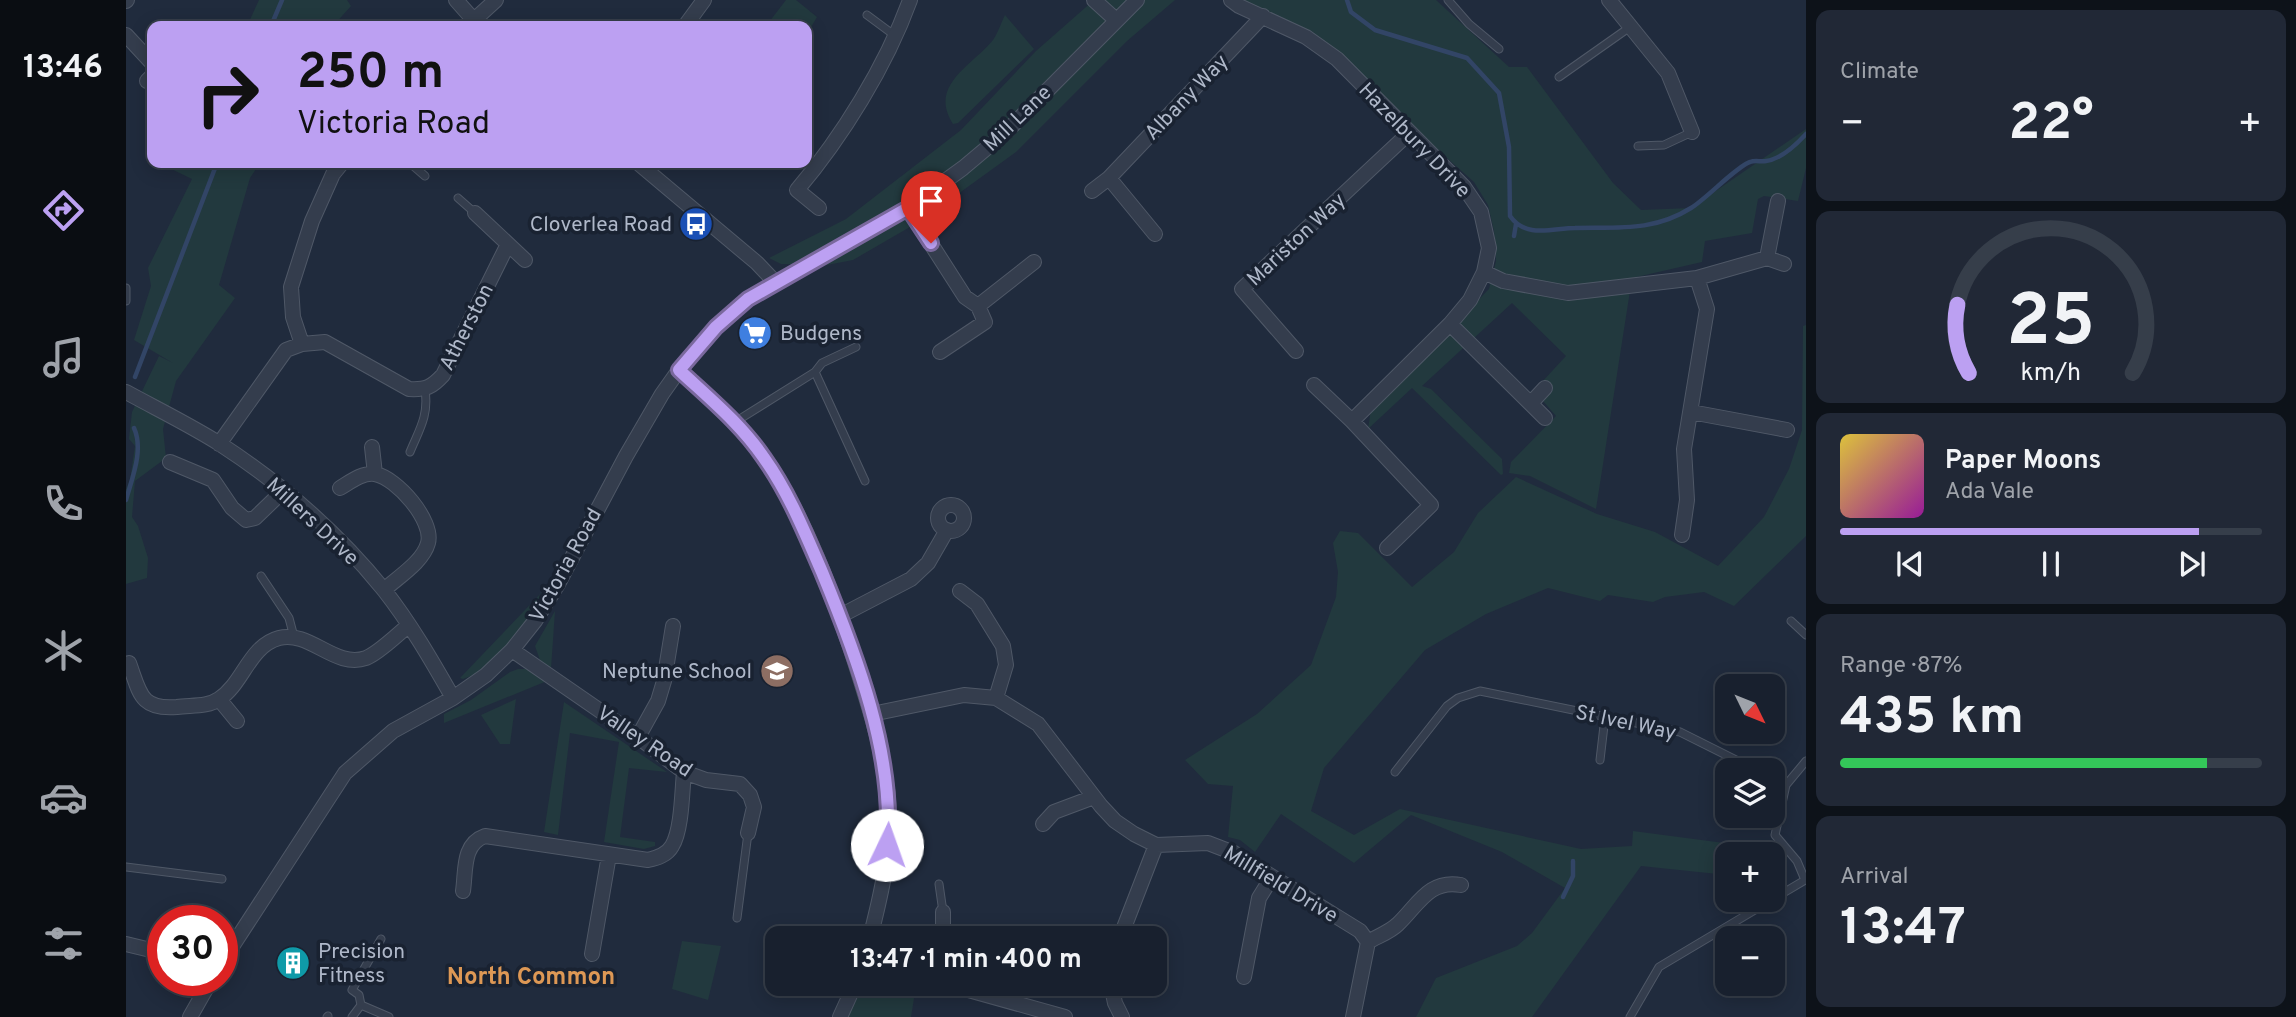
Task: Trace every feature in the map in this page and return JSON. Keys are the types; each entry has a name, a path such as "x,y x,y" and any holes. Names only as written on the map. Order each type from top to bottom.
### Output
{"street":[{"path":"456,0 474,21"},
{"path":"478,21 496,0"},
{"path":"689,21 704,0"},
{"path":"819,208 797,190 834,143 874,76 910,0"},
{"path":"1094,0 1116,20"},
{"name":"Mill Lane","path":"775,282 908,208 963,168 1007,131 1137,0"},
{"name":"Hazelbury Drive","path":"1231,0 1238,6 1306,37 1337,59 1464,187 1481,212 1489,248 1484,272 1470,300 1450,324 1352,421"},
{"path":"1609,0 1668,73 1692,132"},
{"name":"Albany Way","path":"1093,191 1109,178 1263,16"},
{"path":"126,35 147,58"},
{"name":"Mariston Way","path":"1296,351 1242,289 1409,133"},
{"path":"219,444 286,350 302,344 293,317 291,287 312,221 338,168"},
{"path":"644,168 757,262 775,282"},
{"path":"1109,178 1154,234"},
{"path":"1767,258 1778,201"},
{"path":"908,208 965,297 978,306 985,322 940,352"},
{"path":"475,214 526,260"},
{"name":"Atherston","path":"302,344 325,342 409,389 425,390 443,375 508,244"},
{"path":"1484,272 1503,281 1567,293 1697,278 1767,258 1784,264"},
{"path":"978,306 1034,262"},
{"path":"1682,535 1687,499 1684,449 1707,309 1697,278"},
{"name":"Victoria Road","path":"238,937 345,773 393,731 453,698 486,675 536,621 626,456 679,370 716,327 748,299 775,282"},
{"path":"1450,324 1545,418"},
{"path":"679,370 735,422 764,457 797,513 840,616 872,714 884,765 889,818 884,872 873,926"},
{"path":"1314,385 1431,505 1387,548"},
{"path":"1531,403 1545,388"},
{"name":"Millers Drive","path":"126,392 219,444 283,491 330,531 384,590 409,625 453,698"},
{"path":"1691,412 1787,430"},
{"path":"372,447 375,474"},
{"path":"170,462 213,480 232,508 246,520 255,518 283,491"},
{"path":"340,488 363,475 375,474 404,494 420,512 430,530 428,545 422,556 384,590"},
{"path":"840,616 911,579 928,563 947,530"},
{"path":"960,591 977,604 1003,646 1006,665 996,698"},
{"path":"129,663 140,694 151,706 208,704 219,699 263,647 278,638 294,637 338,656 367,658 409,625"},
{"path":"638,737 658,701 673,626"},
{"name":"Valley Road","path":"512,650 684,772 706,780 740,784 750,795 754,807 747,833"},
{"path":"872,714 964,695 996,698 1038,724 1115,821 1156,845 1125,926"},
{"path":"219,699 237,722"},
{"path":"463,891 468,849 475,839 485,836 648,860 662,856 672,847 676,835 684,772"},
{"path":"1042,824 1054,812 1094,797"},
{"name":"Millfield Drive","path":"1156,845 1208,842 1234,853 1360,931 1368,942"},
{"path":"592,954 609,855"},
{"path":"1244,977 1259,898 1272,877"},
{"path":"1353,1017 1368,942 1396,926 1428,891 1448,883 1461,885"},
{"path":"943,912 946,926"},
{"path":"126,944 147,949"},
{"path":"190,1017 202,996"},
{"path":"840,1017 850,996"},
{"path":"990,996 1065,1017"},
{"path":"1114,996 1122,1017"}],"lane":[{"path":"1448,0 1469,24 1499,49"},
{"path":"867,15 894,35"},
{"path":"1559,77 1630,26"},
{"path":"1638,146 1664,145 1692,132"},
{"path":"416,168 425,176"},
{"path":"458,198 475,214"},
{"path":"126,288 126,301"},
{"path":"735,422 815,372 822,363 856,347"},
{"path":"815,372 865,481"},
{"path":"410,453 428,406 425,390"},
{"path":"261,576 289,618 294,637"},
{"path":"1791,621 1806,635"},
{"name":"St Ivel Way","path":"1395,772 1447,706 1458,698 1480,691 1680,732 1732,758"},
{"path":"1600,760 1605,717"},
{"path":"1630,1017 1659,967 1805,880 1797,861 1775,835 1786,785 1806,761"},
{"path":"737,918 747,833"},
{"path":"126,867 222,879"},
{"path":"939,884 943,912"},
{"path":"352,1017 361,1005 359,995 352,990 381,939"},
{"path":"361,1005 389,1017"}],"green space":[{"path":"259,0 347,0 351,6 338,21 249,21"},
{"path":"786,0 796,0 817,17 812,26 812,21 770,21"},
{"path":"1094,0 1175,0 1127,41 1016,152 922,220 853,260 827,265 781,264 769,258 846,219 961,130 1036,51"},
{"path":"1242,0 1436,0 1509,67 1527,67 1613,183 1641,210 1691,208 1806,129 1806,168 1798,201 1764,196 1758,199 1752,233 1705,241 1702,262 1632,278 1596,509 1530,476 1509,473 1511,462 1556,416 1543,401 1549,392 1541,383 1566,356 1512,303 1422,386 1431,389 1502,459 1503,474 1501,475 1412,388 1368,429 1371,409 1489,289 1496,261 1494,231 1488,205 1474,182 1309,31"},
{"path":"1005,15 1034,49 958,123 953,124 947,110 949,87 993,40"},
{"path":"169,168 257,168 250,178 219,285 235,298 176,381 163,429 166,458 135,481 132,517 138,526 148,558 147,578 126,584 126,489 135,446 129,439 132,412 159,356 173,363 134,340 151,286 148,268 192,179"},
{"path":"1806,325 1806,536 1734,606 1704,592 1665,597 1653,602 1608,595 1600,601 1548,588 1486,614 1425,650 1324,768 1311,811 1354,835 1400,809 1581,849 1632,846 1633,831 1717,842 1715,874 1641,866 1532,1017 1416,1017 1436,978 1517,946 1532,933 1565,888 1502,852 1411,815 1354,863 1281,814 1255,852 1240,840 1228,837 1233,786 1208,784 1185,760 1257,714 1311,665 1336,597 1338,572 1333,543 1340,531 1358,533 1412,587 1454,552 1478,513 1516,477 1597,514 1655,532 1718,566 1764,517 1789,469 1802,430 1803,326"},
{"path":"546,588 549,589 502,653 477,673 460,678"},
{"path":"555,611 551,668 541,663 535,646"},
{"path":"518,669 526,669 547,681 444,723 444,714"},
{"path":"516,699 510,744 500,744 481,715"},
{"path":"564,702 667,772 629,768 620,837 655,842 655,846 644,849 604,842 619,742 570,733 558,835 544,832"},
{"path":"682,941 721,946 708,1000 672,989"},
{"path":"856,996 914,996 911,1017 846,1017"}],"waterway":[{"path":"273,21 282,0"},
{"path":"1347,0 1351,12 1375,30 1467,58 1499,93 1509,147 1510,216 1524,228 1540,231 1620,228 1663,221 1691,208 1744,165 1778,157 1806,134"},
{"path":"135,377 215,168"},
{"path":"1514,236 1516,224"},
{"path":"126,500 137,455 134,428"},
{"path":"1563,897 1573,876 1573,861"}],"place":[{"name":"Cloverlea Road","path":"696,224"},
{"name":"Budgens","path":"755,333"},
{"name":"Neptune School","path":"777,671"},
{"name":"Precision Fitness","path":"293,963"}],"district":[{"name":"North Common","path":"531,976"}],"route":[{"path":"887,845 889,818 884,765 872,714 840,616 797,513 764,457 735,422 679,370 716,327 748,299 908,208 931,243"}]}
